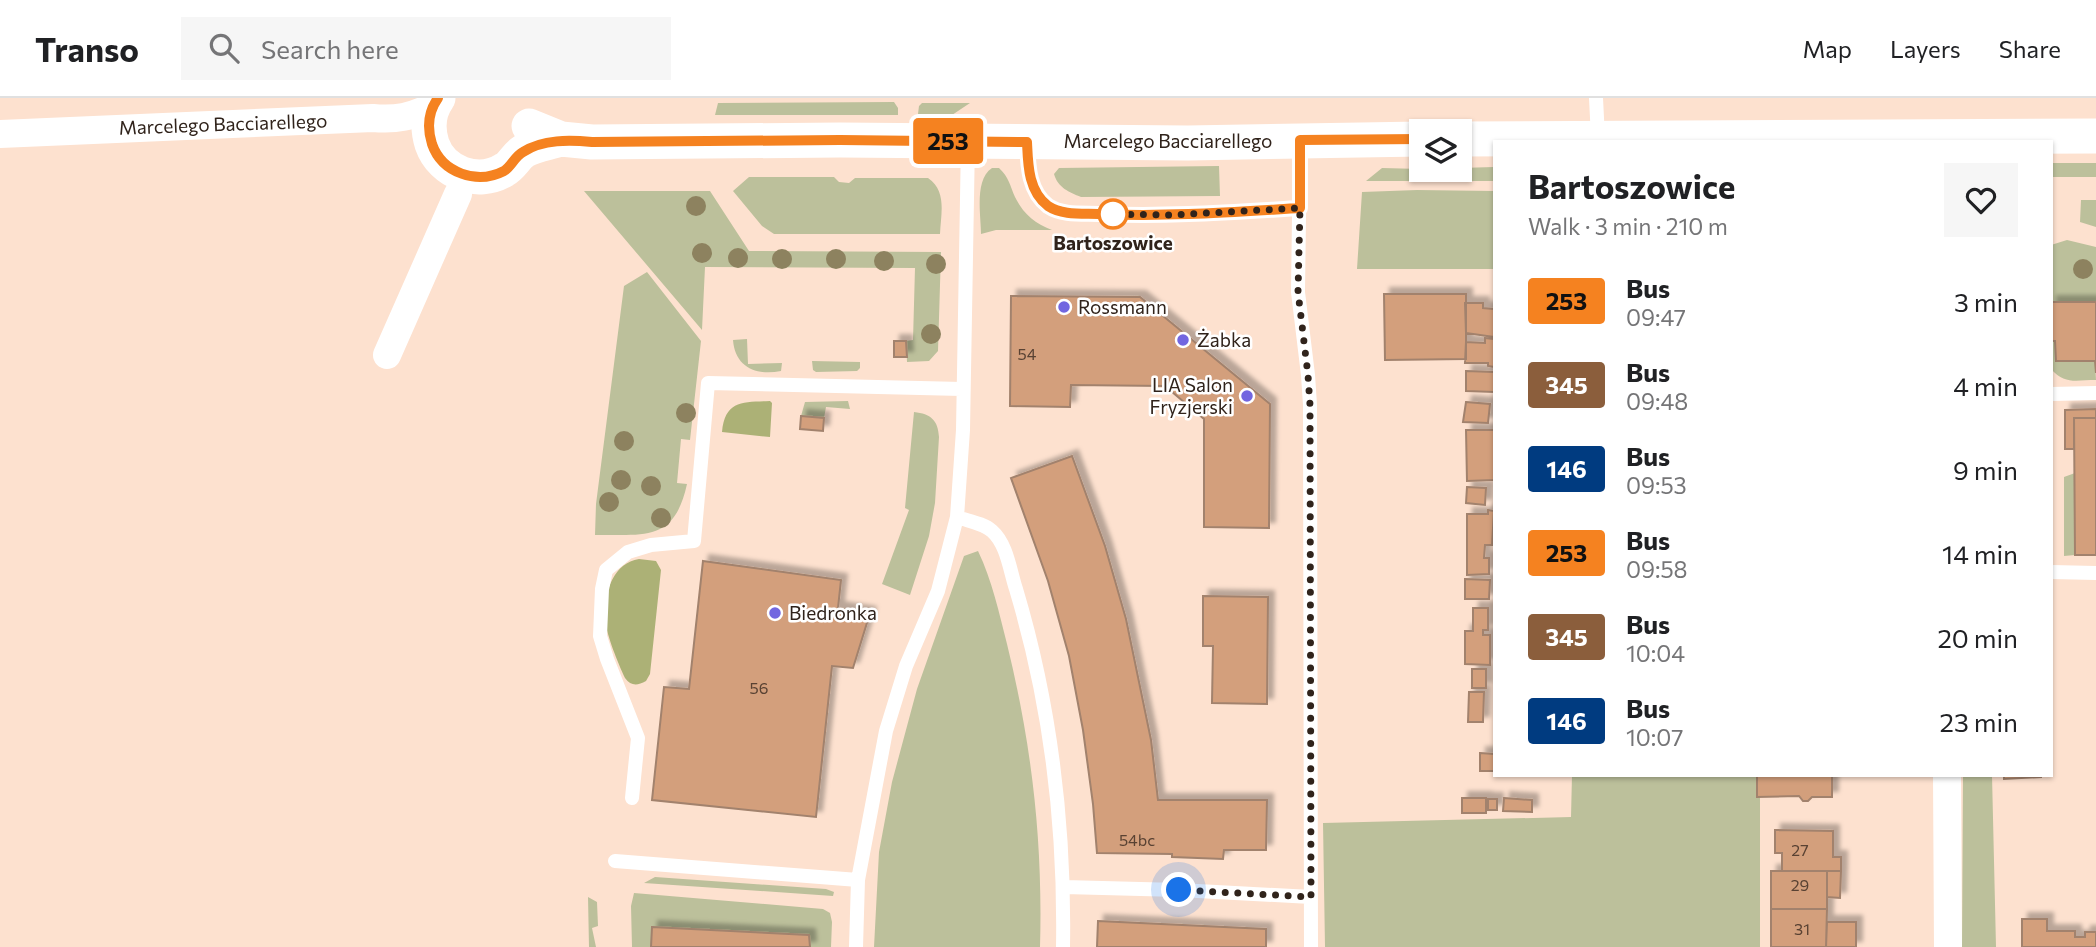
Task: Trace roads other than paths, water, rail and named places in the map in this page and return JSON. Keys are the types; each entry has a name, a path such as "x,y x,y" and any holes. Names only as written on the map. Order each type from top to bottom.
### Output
{"street":[{"path":"433,111 436,155 465,181"},
{"name":"Marcelego Bacciarellego","path":"0,134 175,125 373,118 393,120 433,111"},
{"path":"465,181 505,170 523,125"},
{"name":"Marcelego Bacciarellego","path":"523,125 561,139 592,142 1188,143 1409,139"},
{"path":"1472,139 1952,139 2096,136"},
{"path":"387,355 465,181"},
{"path":"1947,777 1948,947"}],"lane":[{"path":"1596,98 1598,138"},
{"path":"1300,140 1298,292 1310,405 1311,947"},
{"path":"856,947 858,880 886,732 906,666 938,591 957,517 963,430 968,141"},
{"path":"1027,142 1032,183 1040,199 1060,212 1146,216 1300,208"},
{"path":"632,798 638,738 600,636 602,589 606,570 628,551 651,545 694,541 708,383 962,389"},
{"path":"2053,394 2096,393"},
{"path":"957,517 992,531 1003,546 1029,632 1049,730 1058,796 1064,887 1063,947"},
{"path":"2053,572 2096,573"},
{"path":"615,862 858,880"},
{"path":"1064,887 1311,897"}],"place":[{"name":"Bartoszowice","path":"1113,214"},
{"name":"Rossmann","path":"1064,307"},
{"name":"Żabka","path":"1183,340"},
{"name":"LIA Salon Fryzjerski","path":"1247,396"},
{"name":"Biedronka","path":"775,613"}]}
